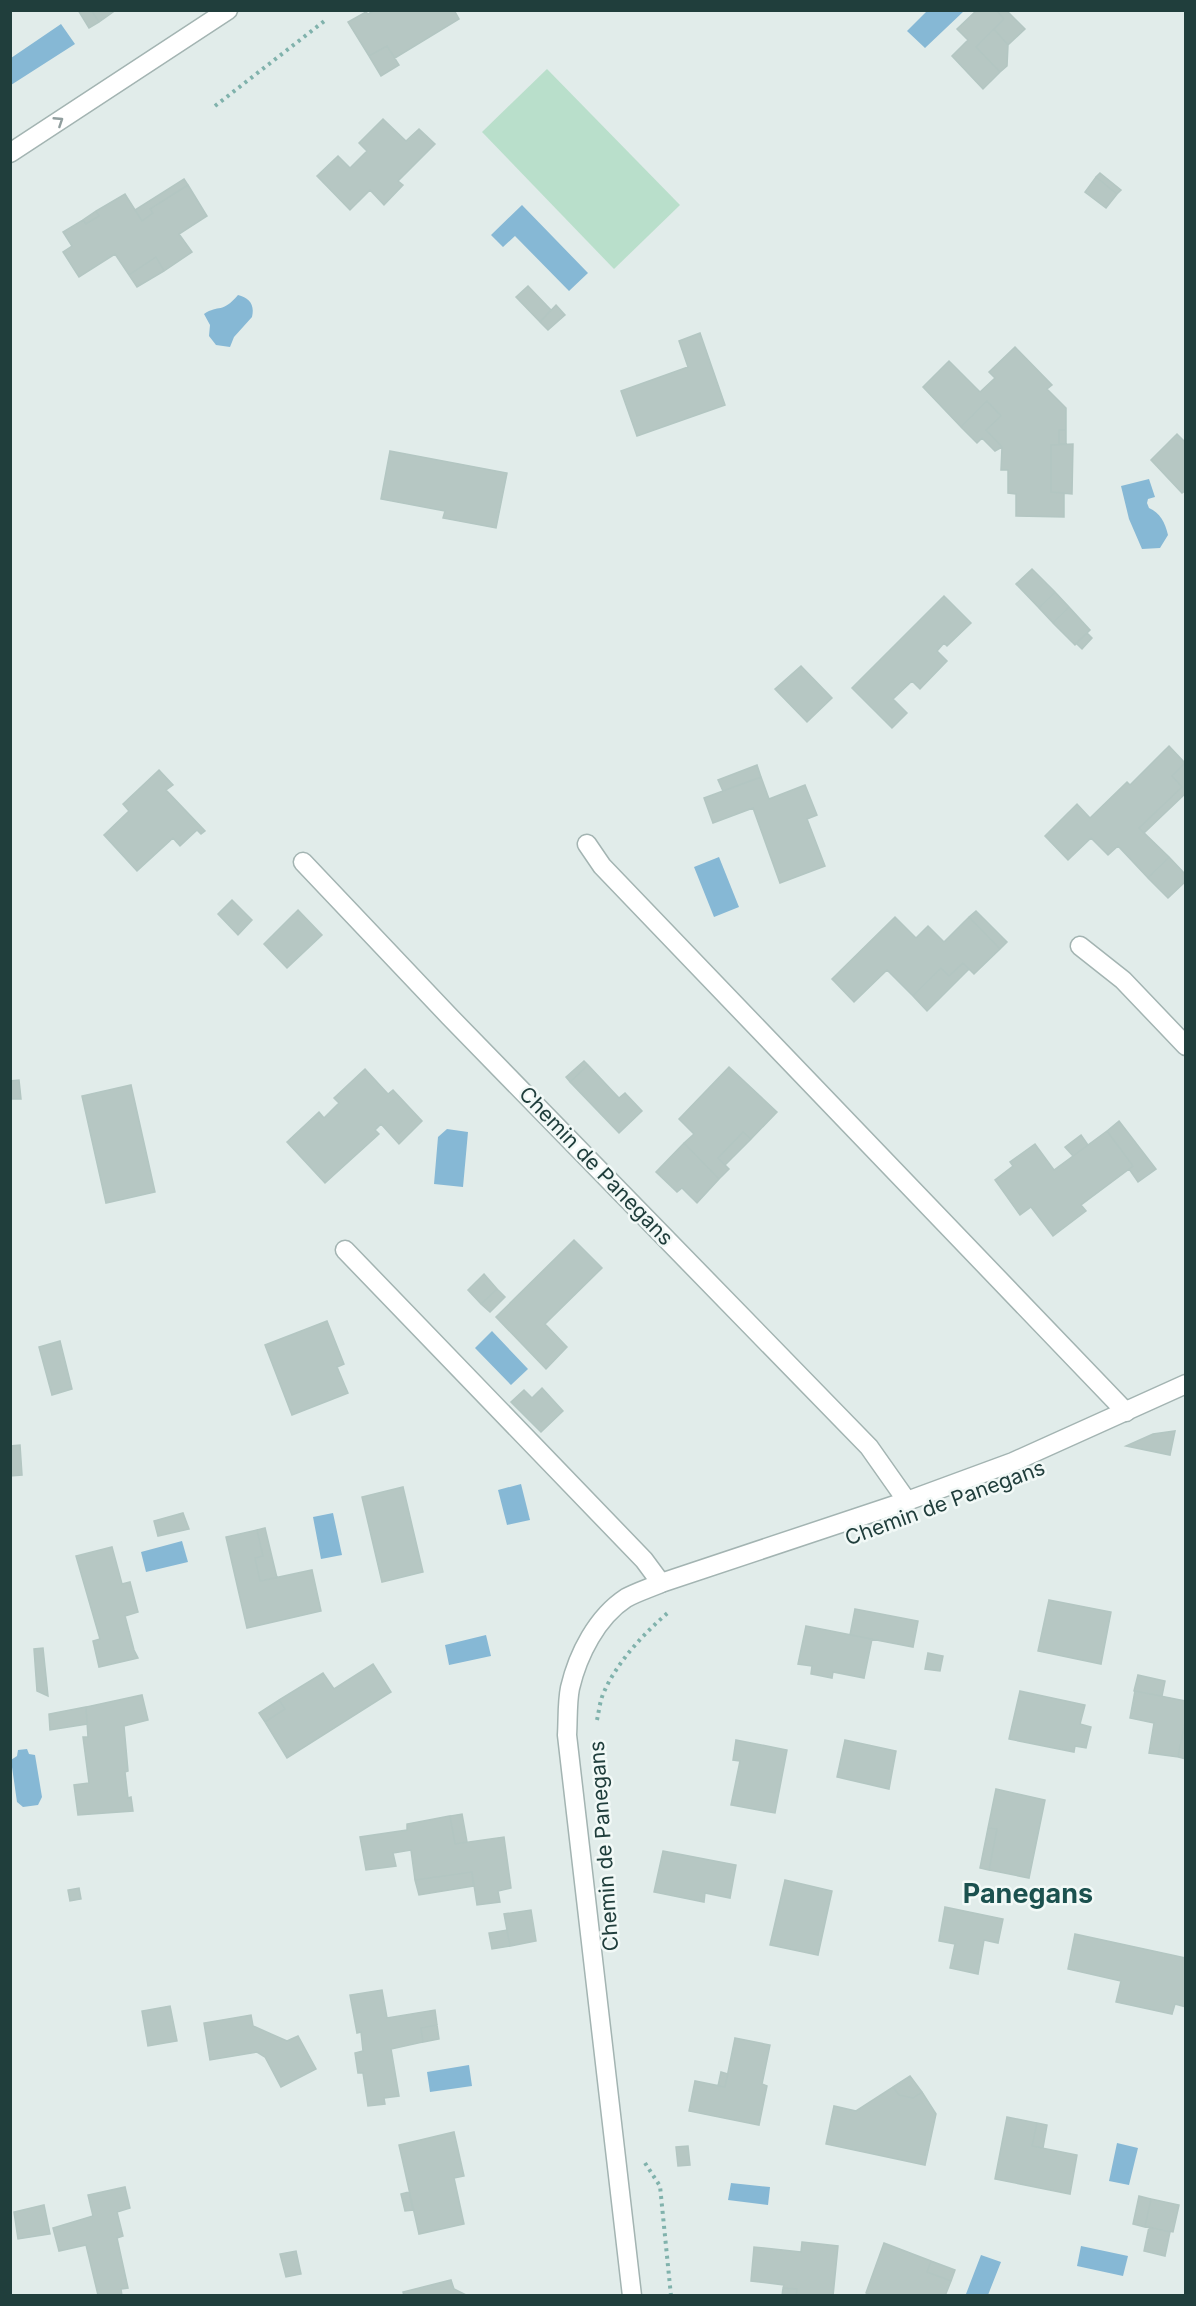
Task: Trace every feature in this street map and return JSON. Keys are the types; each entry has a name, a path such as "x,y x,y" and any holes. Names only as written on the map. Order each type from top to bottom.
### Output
{"street":[{"path":"10,153 228,10"},
{"path":"587,844 610,875 1126,1412"},
{"name":"Chemin de Panegans","path":"303,862 449,1016 869,1447 907,1501"},
{"path":"1080,946 1123,980 1185,1046"},
{"path":"345,1250 644,1560 661,1583"},
{"name":"Chemin de Panegans","path":"632,2295 567,1735 569,1690 579,1657 590,1637 606,1616 626,1598 661,1583 907,1501 1013,1462 1185,1384"}],"path":[{"path":"215,106 327,19"},
{"name":"Chemin de Panegans","path":"596,1730 604,1692 624,1660 650,1628 675,1607"},
{"path":"640,2156 660,2186 671,2295"}],"green space":[{"path":"547,69 680,205 614,269 482,132"}],"water":[{"path":"927,11 964,11 925,48 907,31"},
{"path":"61,24 75,44 11,85 11,58"},
{"path":"522,205 588,273 569,291 515,236 503,247 491,235"},
{"path":"238,295 250,302 253,308 252,317 234,337 230,347 216,345 209,336 210,325 204,314 228,305"},
{"path":"1149,479 1155,497 1148,499 1147,503 1149,508 1162,518 1168,535 1160,548 1142,549 1129,519 1121,486"},
{"path":"719,857 739,907 714,917 694,867"},
{"path":"447,1129 468,1132 463,1187 434,1184 438,1137"},
{"path":"492,1331 528,1369 511,1385 475,1348"},
{"path":"521,1484 530,1520 507,1525 498,1490"},
{"path":"333,1513 342,1555 321,1559 313,1517"},
{"path":"182,1541 188,1562 146,1572 141,1552"},
{"path":"486,1635 491,1656 449,1665 445,1645"},
{"path":"27,1749 29,1754 35,1755 42,1797 38,1805 23,1807 17,1802 11,1760 17,1756 18,1750"},
{"path":"469,2065 472,2086 430,2092 427,2072"},
{"path":"1117,2143 1138,2148 1129,2185 1109,2181"},
{"path":"731,2183 770,2187 768,2205 728,2200"},
{"path":"1081,2246 1128,2256 1123,2276 1077,2266"},
{"path":"981,2255 1001,2262 988,2295 966,2294"}],"building":[{"path":"78,10 91,10 99,22 89,28"},
{"path":"91,10 112,10 113,12 99,22"},
{"path":"375,10 454,10 459,19 395,58 387,46 369,56 348,22 366,12 368,14"},
{"path":"977,10 996,10 1004,19 976,47 1000,72 983,89 952,56 968,40 957,29"},
{"path":"996,10 1006,10 1025,29 1008,45 994,29 1004,19"},
{"path":"994,29 1008,45 1007,66 1000,72 976,47"},
{"path":"387,46 399,65 381,76 369,56"},
{"path":"383,119 406,141 419,129 435,144 398,181 403,185 384,205 370,190 350,210 317,176 338,156 350,168 367,151 359,143"},
{"path":"1100,173 1121,190 1117,194 1096,177"},
{"path":"1096,177 1117,194 1106,208 1085,192"},
{"path":"184,179 188,185 150,209 153,213 142,221 135,210"},
{"path":"188,185 207,216 179,234 192,252 164,271 156,257 129,275 115,254 79,277 63,252 72,246 63,232 83,220 86,224 99,216 96,211 125,194 142,221 153,213 150,209"},
{"path":"96,211 99,216 86,224 83,220"},
{"path":"156,257 164,271 137,287 129,275"},
{"path":"528,286 551,310 540,322 516,297"},
{"path":"556,305 565,315 548,330 540,322"},
{"path":"700,333 725,405 637,436 621,391 688,367 679,341"},
{"path":"1015,347 1052,385 1047,389 1066,408 1066,430 1059,430 1059,445 1051,445 1051,492 1064,493 1064,517 1016,516 1016,494 1008,493 1008,470 1001,470 1002,447 986,430 1001,416 987,401 961,427 923,387 949,361 980,392 995,378 989,372"},
{"path":"987,401 1001,416 986,430 1002,447 995,451 982,438 977,443 961,427"},
{"path":"1059,430 1066,430 1066,444 1059,444"},
{"path":"1177,434 1186,443 1186,490 1182,493 1151,460"},
{"path":"1073,444 1072,494 1051,492 1051,445"},
{"path":"390,451 507,473 496,528 443,518 445,511 381,499"},
{"path":"1032,569 1055,592 1039,608 1016,584"},
{"path":"1055,592 1069,607 1053,623 1039,608"},
{"path":"944,596 971,623 947,646 944,643 937,651 947,661 920,689 912,681 893,699 907,713 892,728 852,688"},
{"path":"1069,607 1090,630 1075,645 1053,623"},
{"path":"1087,633 1092,638 1082,649 1076,643"},
{"path":"801,666 832,698 807,722 775,689"},
{"path":"1169,746 1185,763 1172,776 1182,787 1139,828 1169,857 1148,878 1118,846 1108,855 1091,838 1068,860 1045,836 1077,804 1090,818 1127,782 1130,785"},
{"path":"1185,763 1186,793 1144,833 1139,828 1182,787 1172,776"},
{"path":"757,765 761,777 723,791 718,780"},
{"path":"159,770 173,785 166,790 205,831 201,834 197,830 180,846 173,838 137,871 104,835 129,811 123,804"},
{"path":"761,777 769,799 805,785 817,815 807,819 825,866 780,883 753,808 713,823 704,798"},
{"path":"1169,857 1186,875 1186,881 1168,898 1148,878"},
{"path":"232,900 252,920 238,935 218,914"},
{"path":"298,910 322,935 287,968 264,944"},
{"path":"976,911 1007,942 1000,949 969,917"},
{"path":"895,917 916,938 928,926 944,942 969,917 1000,949 974,974 963,963 949,976 941,968 913,996 887,970 854,1002 832,979"},
{"path":"963,963 969,969 927,1011 913,996 941,968 949,976"},
{"path":"584,1061 588,1065 570,1082 566,1077"},
{"path":"588,1065 619,1098 625,1093 642,1111 619,1133 570,1082"},
{"path":"729,1067 777,1112 751,1139 743,1132 718,1158 729,1169 719,1179 684,1143 694,1134 679,1119"},
{"path":"365,1069 388,1094 393,1090 422,1121 399,1144 381,1124 375,1130 379,1134 325,1183 287,1142 319,1112 324,1118 339,1103 334,1098"},
{"path":"19,1080 21,1099 10,1099 10,1081"},
{"path":"131,1085 155,1192 106,1203 82,1096"},
{"path":"1119,1121 1156,1169 1138,1182 1129,1169 1133,1166 1107,1131"},
{"path":"1107,1131 1133,1166 1081,1205 1086,1211 1053,1236 1031,1207 1020,1215 995,1180 1013,1166 1010,1162 1035,1144 1054,1170"},
{"path":"743,1132 751,1139 725,1165 718,1158"},
{"path":"1081,1135 1088,1145 1073,1156 1065,1147"},
{"path":"684,1143 719,1179 697,1203 682,1188 677,1192 656,1172"},
{"path":"574,1240 602,1268 545,1324 567,1347 546,1369 496,1317"},
{"path":"484,1274 497,1289 481,1304 468,1290"},
{"path":"497,1289 505,1297 490,1312 481,1304"},
{"path":"327,1321 344,1364 337,1367 348,1393 292,1415 265,1345"},
{"path":"60,1341 72,1389 52,1395 39,1347"},
{"path":"542,1388 563,1411 541,1432 511,1402 524,1390 532,1398"},
{"path":"1175,1431 1170,1455 1126,1446 1153,1434"},
{"path":"20,1445 22,1475 10,1476 10,1446"},
{"path":"403,1487 423,1572 382,1582 362,1497"},
{"path":"183,1513 189,1529 158,1536 154,1521"},
{"path":"265,1528 277,1578 260,1581 255,1558 263,1556 257,1530"},
{"path":"257,1530 263,1556 255,1558 260,1581 312,1570 321,1611 247,1628 226,1537"},
{"path":"112,1547 122,1584 130,1582 138,1612 125,1616 138,1658 99,1667 93,1641 100,1639 76,1556"},
{"path":"1049,1600 1111,1612 1101,1664 1038,1651"},
{"path":"855,1609 918,1621 913,1647 850,1635"},
{"path":"806,1626 872,1639 864,1678 833,1672 832,1678 811,1674 812,1666 798,1664"},
{"path":"43,1648 48,1696 37,1691 34,1649"},
{"path":"928,1653 943,1656 940,1671 925,1669"},
{"path":"373,1664 391,1692 287,1758 265,1722 285,1709 279,1700 323,1673 334,1689"},
{"path":"1138,1675 1165,1681 1162,1696 1134,1691"},
{"path":"1020,1691 1085,1705 1080,1724 1091,1727 1086,1748 1075,1746 1074,1752 1009,1739"},
{"path":"1135,1691 1186,1701 1186,1718 1178,1757 1149,1753 1154,1723 1130,1718"},
{"path":"142,1695 148,1720 124,1726 128,1771 125,1772 128,1798 131,1797 133,1811 78,1815 74,1785 89,1783 83,1737 88,1737 86,1707"},
{"path":"279,1700 285,1709 265,1722 259,1713"},
{"path":"86,1707 87,1724 50,1730 49,1714"},
{"path":"1183,1732 1186,1733 1186,1759 1178,1757"},
{"path":"736,1740 787,1750 775,1813 731,1805 740,1761 733,1760"},
{"path":"845,1740 896,1751 889,1789 837,1777"},
{"path":"996,1789 1045,1800 1029,1878 989,1870 997,1829 988,1828"},
{"path":"462,1814 467,1842 455,1844 450,1816"},
{"path":"450,1816 455,1844 504,1837 511,1888 498,1891 500,1902 477,1905 472,1872 415,1880 411,1850 393,1853 396,1866 366,1870 360,1837 407,1830 407,1824"},
{"path":"988,1828 997,1829 989,1870 980,1868"},
{"path":"663,1851 736,1865 730,1898 705,1893 704,1902 654,1892"},
{"path":"472,1872 473,1886 419,1895 415,1880"},
{"path":"785,1880 832,1891 818,1955 770,1945"},
{"path":"79,1888 81,1899 70,1901 68,1890"},
{"path":"945,1907 1003,1919 998,1943 984,1940 978,1974 950,1968 955,1944 939,1941"},
{"path":"531,1910 536,1941 510,1946 504,1914"},
{"path":"507,1930 510,1946 492,1949 489,1933"},
{"path":"1075,1934 1186,1958 1186,2007 1175,2004 1172,2014 1116,2002 1121,1981 1068,1969"},
{"path":"382,1990 387,2018 435,2010 437,2025 421,2028 423,2042 391,2049 399,2096 384,2098 385,2104 368,2106 363,2073 358,2073 355,2053 363,2051 361,2032 357,2033 350,1995"},
{"path":"170,2006 177,2041 148,2046 142,2011"},
{"path":"251,2015 253,2026 287,2041 298,2036 316,2069 281,2087 265,2057 257,2052 210,2060 204,2023"},
{"path":"437,2025 439,2039 423,2042 421,2028"},
{"path":"735,2038 770,2045 762,2084 767,2086 759,2125 689,2111 695,2081 725,2087"},
{"path":"721,2072 728,2074 725,2087 718,2086"},
{"path":"910,2076 922,2092 913,2098 899,2095 893,2087"},
{"path":"893,2087 899,2095 913,2098 922,2092 936,2114 925,2165 826,2144 834,2106 856,2111"},
{"path":"1007,2117 1037,2123 1032,2146 1077,2155 1070,2194 995,2179"},
{"path":"1037,2123 1047,2125 1043,2148 1032,2146"},
{"path":"454,2132 464,2176 454,2178 464,2224 419,2234 399,2145"},
{"path":"688,2146 690,2165 678,2166 676,2147"},
{"path":"125,2187 130,2208 117,2212 123,2236 117,2238 128,2288 121,2289 122,2296 96,2296 98,2295 86,2245 59,2251 53,2228 93,2216 88,2195"},
{"path":"409,2192 413,2210 405,2211 401,2194"},
{"path":"1139,2196 1151,2199 1145,2227 1133,2224"},
{"path":"1151,2199 1179,2205 1173,2232 1145,2227"},
{"path":"44,2205 50,2234 18,2239 14,2212"},
{"path":"1149,2227 1170,2232 1165,2256 1144,2251"},
{"path":"802,2242 838,2246 833,2296 796,2296 797,2289 751,2281 754,2247 801,2252"},
{"path":"884,2243 931,2261 927,2272 951,2281 945,2296 872,2296 866,2293"},
{"path":"296,2251 301,2274 286,2277 280,2254"},
{"path":"931,2261 955,2270 951,2281 927,2272"},
{"path":"451,2280 454,2289 468,2296 404,2296 403,2292"},
{"path":"783,2288 797,2289 796,2296 782,2296"}],"district":[{"name":"Panegans","path":"1028,1894"}]}
